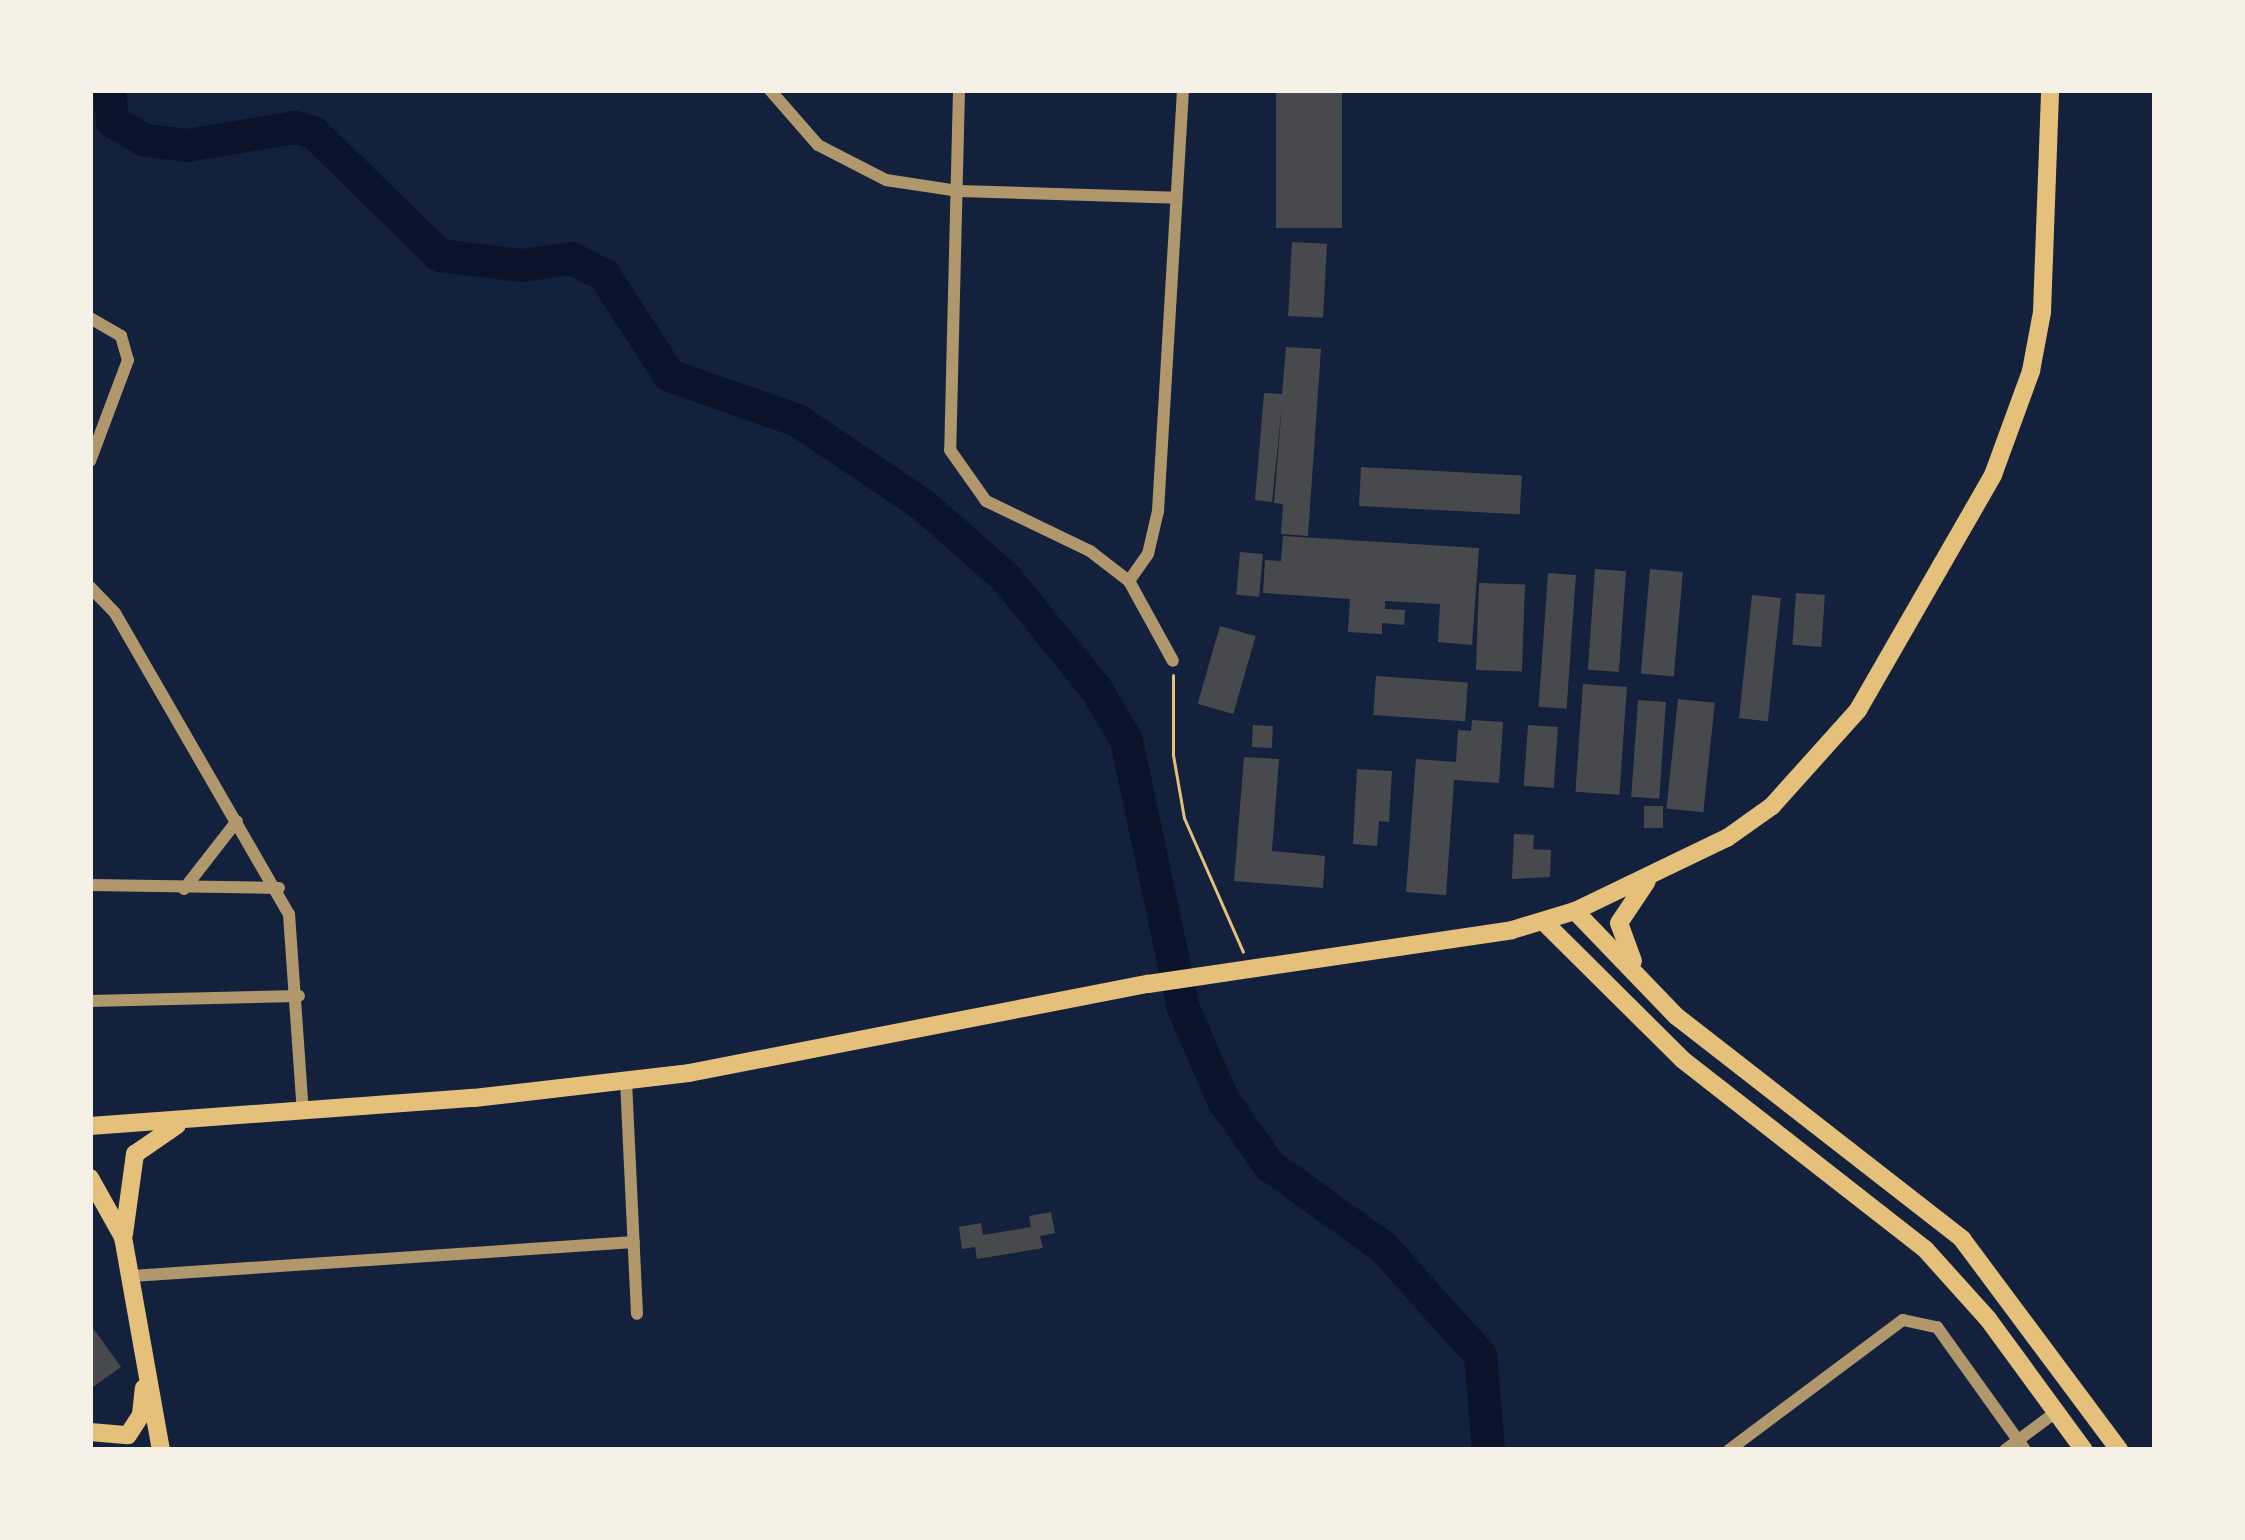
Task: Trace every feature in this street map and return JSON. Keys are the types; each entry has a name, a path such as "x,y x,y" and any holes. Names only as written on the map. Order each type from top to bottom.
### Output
{"main road":[{"path":"90,1126 303,1112 626,1081 1148,984 1545,923 1653,875 1742,827 1818,761 1885,669 1993,475 2031,371 2042,312 2050,90"},
{"path":"1650,991 1619,923 1623,908 1653,875"},
{"path":"1575,911 1650,991 1962,1240 2119,1450"},
{"path":"1545,923 1683,1060 1925,1249 2084,1450"},
{"path":"123,1237 135,1154 187,1120"},
{"path":"90,1178 123,1237 161,1450"},
{"path":"90,1432 114,1439 136,1427 146,1353"}],"street":[{"path":"770,90 818,145 886,180 958,190 1176,198"},
{"path":"959,90 947,429 958,469 986,501 1090,551 1129,581 1173,662"},
{"path":"1129,581 1148,554 1158,511 1183,90"},
{"path":"90,318 121,335 128,360 90,460"},
{"path":"90,587 115,614 279,889 297,938 303,1112"},
{"path":"183,890 237,821"},
{"path":"90,885 279,889"},
{"path":"90,1001 299,996"},
{"path":"626,1081 637,1314"},
{"path":"132,1276 634,1242"},
{"path":"1729,1450 1886,1327 1920,1321 1937,1328 2022,1444"},
{"path":"2006,1450 2022,1444 2056,1412"}],"path":[{"path":"1173,662 1180,802 1249,968"}],"building":[{"path":"1276,90 1342,90 1342,228 1276,228"},
{"path":"1292,242 1327,244 1323,318 1288,316"},
{"path":"1286,347 1321,349 1308,536 1281,534 1283,504 1274,503 1282,405 1272,502 1255,500 1264,393 1282,394"},
{"path":"1361,467 1522,475 1520,514 1359,506"},
{"path":"1283,536 1479,548 1472,645 1438,642 1440,604 1385,601 1385,609 1405,610 1404,625 1382,623 1382,634 1348,632 1350,599 1263,593 1265,560 1281,561"},
{"path":"1240,552 1263,554 1259,597 1236,595"},
{"path":"1595,569 1626,571 1619,672 1588,670"},
{"path":"1650,569 1683,572 1674,676 1641,674"},
{"path":"1548,573 1576,575 1567,709 1539,707"},
{"path":"1479,583 1525,585 1522,672 1476,670"},
{"path":"1796,593 1825,595 1821,647 1792,645"},
{"path":"1752,595 1781,598 1768,721 1739,718"},
{"path":"1220,626 1256,636 1233,714 1198,704"},
{"path":"1376,676 1468,682 1465,721 1373,715"},
{"path":"1583,684 1627,687 1619,795 1575,792"},
{"path":"1678,699 1715,703 1703,812 1667,808"},
{"path":"1638,700 1666,702 1659,799 1631,797"},
{"path":"1472,720 1503,722 1499,783 1454,780 1446,895 1406,892 1416,759 1456,762 1458,730 1471,731"},
{"path":"1253,725 1273,726 1272,748 1252,747"},
{"path":"1528,725 1558,727 1554,788 1524,786"},
{"path":"1244,757 1279,759 1272,851 1325,856 1323,888 1234,881"},
{"path":"1357,769 1392,771 1389,822 1379,821 1377,846 1353,844"},
{"path":"1644,806 1663,806 1663,828 1644,828"},
{"path":"1514,834 1534,835 1533,849 1551,850 1550,877 1512,879"},
{"path":"1051,1212 1055,1233 1040,1236 1043,1248 977,1259 975,1247 962,1249 959,1227 981,1223 983,1235 1031,1227 1029,1216"},
{"path":"90,1324 121,1367 90,1389"}],"waterway":[{"path":"109,90 112,121 145,140 187,145 295,127 313,132 439,255 521,265 571,258 604,275 669,375 797,420 922,504 1005,577 1096,689 1126,740 1183,1008 1223,1100 1269,1165 1383,1247 1480,1355 1488,1450"}]}
